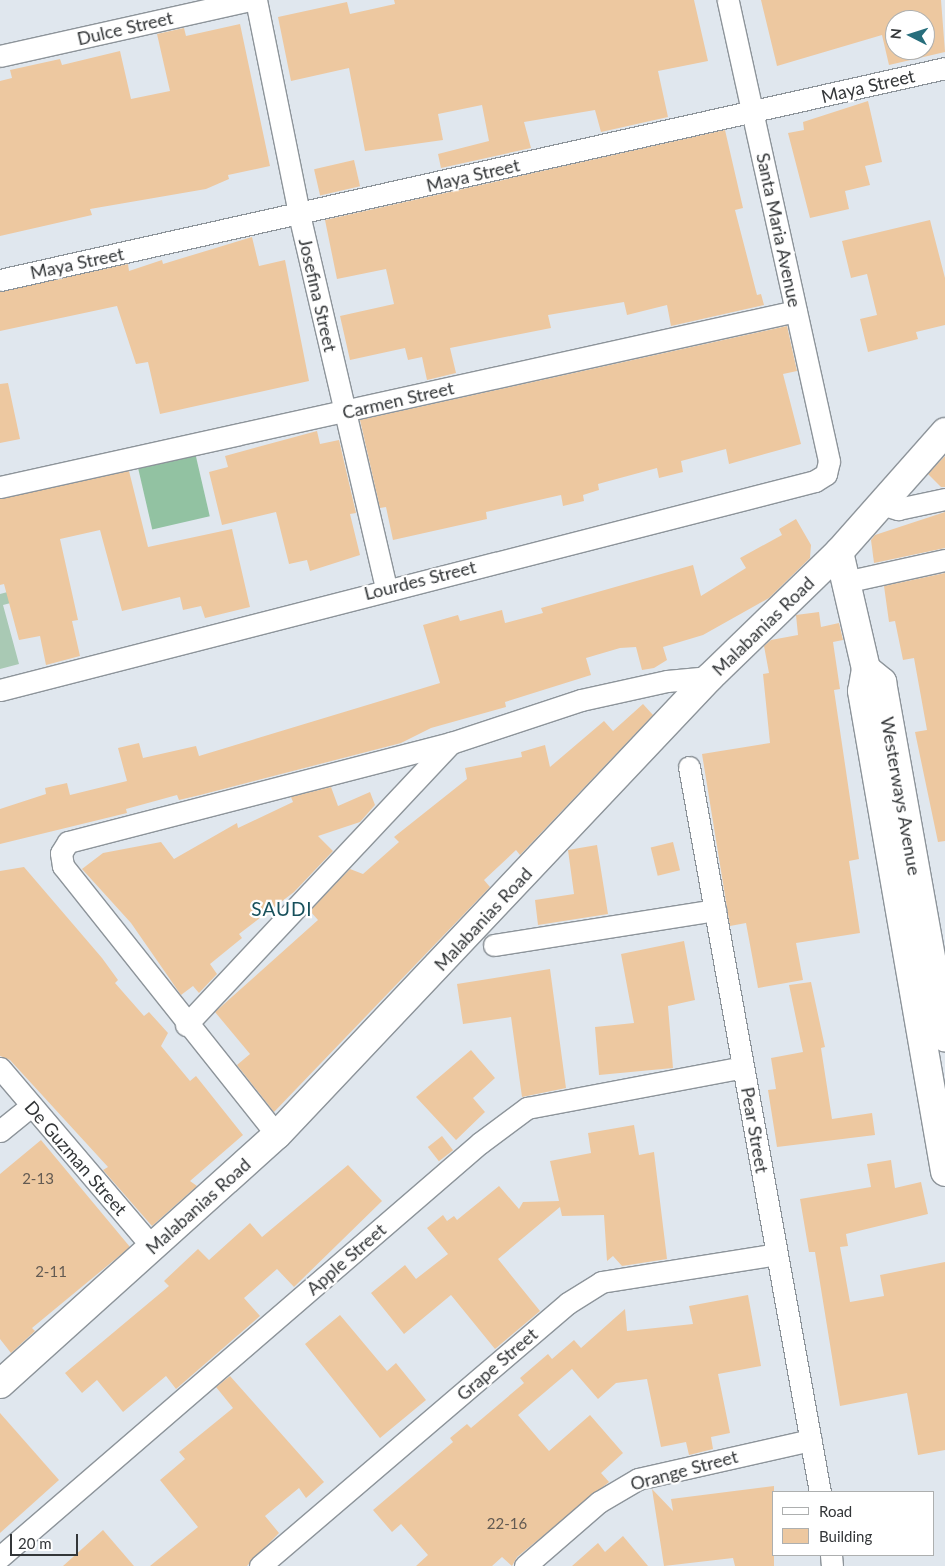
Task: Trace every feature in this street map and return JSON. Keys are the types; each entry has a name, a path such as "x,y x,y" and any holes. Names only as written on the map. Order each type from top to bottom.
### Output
{"main road":[{"name":"Malabanias Road","path":"0,1384 277,1135 710,677 839,552 878,503 945,432"},
{"name":"Westerways Avenue","path":"839,552 866,669 882,682 913,933 937,1086 945,1172"},
{"name":"Westerways Avenue","path":"913,933 943,1009 945,1038"}],"street":[{"name":"Dulce Street","path":"0,56 250,0"},
{"name":"Josefina Street","path":"256,0 299,214 386,588"},
{"name":"Santa Maria Avenue","path":"728,0 829,461"},
{"name":"Maya Street","path":"0,280 945,68"},
{"name":"Carmen Street","path":"0,487 796,312"},
{"name":"Lourdes Street","path":"0,690 386,588 815,481 826,474 829,461"},
{"path":"878,503 898,509 945,499"},
{"path":"845,582 945,560"},
{"path":"277,1135 186,1025 63,866 61,854 68,842 451,743 581,700 667,681 710,677"},
{"path":"186,1025 451,743"},
{"name":"Pear Street","path":"689,767 820,1491"},
{"path":"494,945 715,910"},
{"name":"Apple Street","path":"0,1557 472,1150 527,1108 743,1067"},
{"name":"De Guzman Street","path":"0,1068 153,1248"},
{"path":"0,1131 31,1106"},
{"name":"Grape Street","path":"260,1566 568,1303 601,1282 777,1254"},
{"name":"Orange Street","path":"525,1566 599,1502 638,1479 810,1440"}],"green space":[{"path":"194,448 210,516 152,529 137,461"},
{"path":"23,588 26,599 3,605 19,664 0,669 0,594"}],"building":[{"path":"394,0 694,0 708,61 658,71 668,117 601,132 595,110 524,122 531,148 441,168 438,154 489,141 482,105 438,114 443,140 365,151 349,68 291,81 278,17 347,2 350,14 395,4"},
{"path":"761,0 941,0 945,52 935,54 935,10 885,10 885,48 882,35 777,66"},
{"path":"240,24 270,166 228,175 229,179 206,189 90,209 92,215 0,236 0,81 12,78 10,70 60,59 62,65 120,51 131,99 170,91 157,34 184,28 186,36"},
{"path":"888,60 911,60 889,65"},
{"path":"868,101 882,162 865,166 870,185 845,191 849,209 810,218 788,133 804,130 803,122"},
{"path":"725,130 743,208 735,210 757,295 761,294 764,305 671,326 667,305 627,315 624,302 548,315 551,328 450,348 456,373 427,380 422,357 408,360 405,348 350,360 340,316 394,304 386,269 337,279 325,220"},
{"path":"354,160 360,186 320,196 314,169"},
{"path":"930,220 945,278 945,325 916,332 918,339 868,352 860,319 877,315 867,274 851,278 842,241"},
{"path":"252,237 259,266 285,260 309,381 160,414 148,362 136,364 117,306 0,331 0,292 128,264 129,271 162,260 163,264"},
{"path":"787,326 797,371 783,374 801,444 729,464 726,449 681,461 683,472 659,478 657,468 598,484 599,490 583,495 584,501 563,506 561,495 486,512 487,519 393,540 386,507 380,508 360,420"},
{"path":"8,383 20,439 0,443 0,384"},
{"path":"317,431 320,444 339,440 356,513 350,514 360,555 310,571 307,560 289,564 276,512 222,525 209,472 228,467 225,456"},
{"path":"945,456 945,487 941,487 928,474"},
{"path":"129,471 148,547 232,529 250,607 205,618 201,606 183,610 180,597 122,611 100,530 60,539 78,620 72,621 80,656 46,665 40,636 19,640 4,584 0,585 0,499"},
{"path":"945,512 945,548 874,563 871,540 875,535"},
{"path":"796,519 811,545 810,558 769,598 703,635 663,647 667,660 654,668 642,670 636,647 620,648 586,658 591,675 505,702 506,707 431,728 401,743 179,800 177,795 126,809 127,813 0,844 0,809 46,794 45,788 67,783 70,795 127,781 118,748 139,743 143,758 196,746 199,756 440,683 423,625 458,615 460,621 502,610 505,623 543,613 541,608 693,565 701,596 746,568 740,558 782,535 779,529"},
{"path":"945,573 945,841 938,842 915,732 927,730 914,658 903,660 895,621 889,622 884,586"},
{"path":"819,612 821,627 839,623 843,640 833,642 840,689 834,690 859,859 849,861 860,933 796,943 803,980 758,988 746,923 730,926 702,754 770,743 763,674 769,673 764,646 771,640 798,635 796,615"},
{"path":"643,704 653,715 520,855 516,850 484,880 490,887 274,1112 237,1065 250,1054 215,1012 318,920 310,911 350,869 363,874 399,842 394,837 467,779 465,768 522,757 521,752 545,745 550,767 604,721 613,731"},
{"path":"331,787 338,806 370,792 375,805 360,822 318,836 333,851 294,892 239,934 242,938 210,964 217,974 199,993 193,986 181,995 131,923 82,869 103,853 161,842 174,859 237,823 238,828 293,802 291,797"},
{"path":"673,842 680,870 658,876 651,848"},
{"path":"597,845 608,914 538,925 535,900 574,894 568,850"},
{"path":"24,867 102,958 118,980 115,983 144,1016 149,1012 168,1033 161,1046 190,1081 196,1076 243,1135 190,1181 197,1186 152,1226 103,1170 108,1167 10,1060 0,1056 0,871"},
{"path":"684,941 695,1000 668,1006 673,1068 599,1075 595,1027 634,1023 621,954"},
{"path":"550,969 566,1088 522,1097 511,1017 463,1024 457,984"},
{"path":"811,982 825,1047 821,1048 832,1119 872,1113 875,1135 777,1147 768,1090 776,1089 771,1058 803,1052 789,985"},
{"path":"471,1050 495,1078 473,1098 485,1112 456,1140 416,1097"},
{"path":"634,1125 639,1155 654,1152 667,1259 622,1266 613,1256 607,1261 604,1215 562,1216 560,1207 498,1259 540,1311 495,1349 451,1295 404,1334 371,1293 405,1265 416,1279 448,1254 427,1228 443,1215 447,1221 454,1216 457,1220 499,1186 519,1209 523,1202 559,1201 550,1161 591,1153 588,1133"},
{"path":"442,1136 453,1150 439,1161 428,1147"},
{"path":"41,1140 130,1247 32,1328 35,1331 11,1353 0,1339 0,1174"},
{"path":"891,1160 895,1188 921,1182 928,1214 846,1234 848,1246 840,1247 850,1302 884,1296 880,1275 945,1262 945,1450 918,1455 907,1393 840,1406 815,1252 809,1252 800,1199 871,1187 867,1164"},
{"path":"348,1165 382,1201 294,1287 277,1269 244,1298 260,1316 176,1389 166,1376 123,1412 97,1380 82,1393 65,1373 169,1286 164,1281 198,1249 209,1260 250,1223 262,1237"},
{"path":"748,1295 761,1366 718,1374 730,1433 711,1437 713,1449 689,1455 686,1442 661,1447 647,1379 616,1383 598,1399 572,1369 518,1415 549,1451 590,1415 623,1453 601,1473 609,1482 517,1557 512,1566 502,1557 492,1566 416,1566 428,1555 401,1524 392,1532 373,1510 453,1442 450,1438 467,1424 471,1428 524,1383 520,1378 548,1354 552,1359 574,1340 581,1348 625,1309 627,1331 693,1324 689,1306"},
{"path":"340,1315 387,1371 396,1363 426,1400 380,1438 305,1344"},
{"path":"230,1376 324,1482 306,1498 299,1488 265,1516 279,1533 247,1566 150,1566 198,1527 160,1480 185,1459 179,1452 233,1408 216,1387"},
{"path":"0,1413 59,1480 0,1533"},
{"path":"774,1486 774,1491 772,1491 772,1556 774,1556 774,1566 735,1566 733,1558 664,1566 652,1489 673,1511 671,1499"},
{"path":"103,1530 134,1566 63,1566"},
{"path":"623,1536 648,1566 572,1566 598,1543 605,1552"}],"district":[{"name":"SAUDI","path":"282,909"}]}
